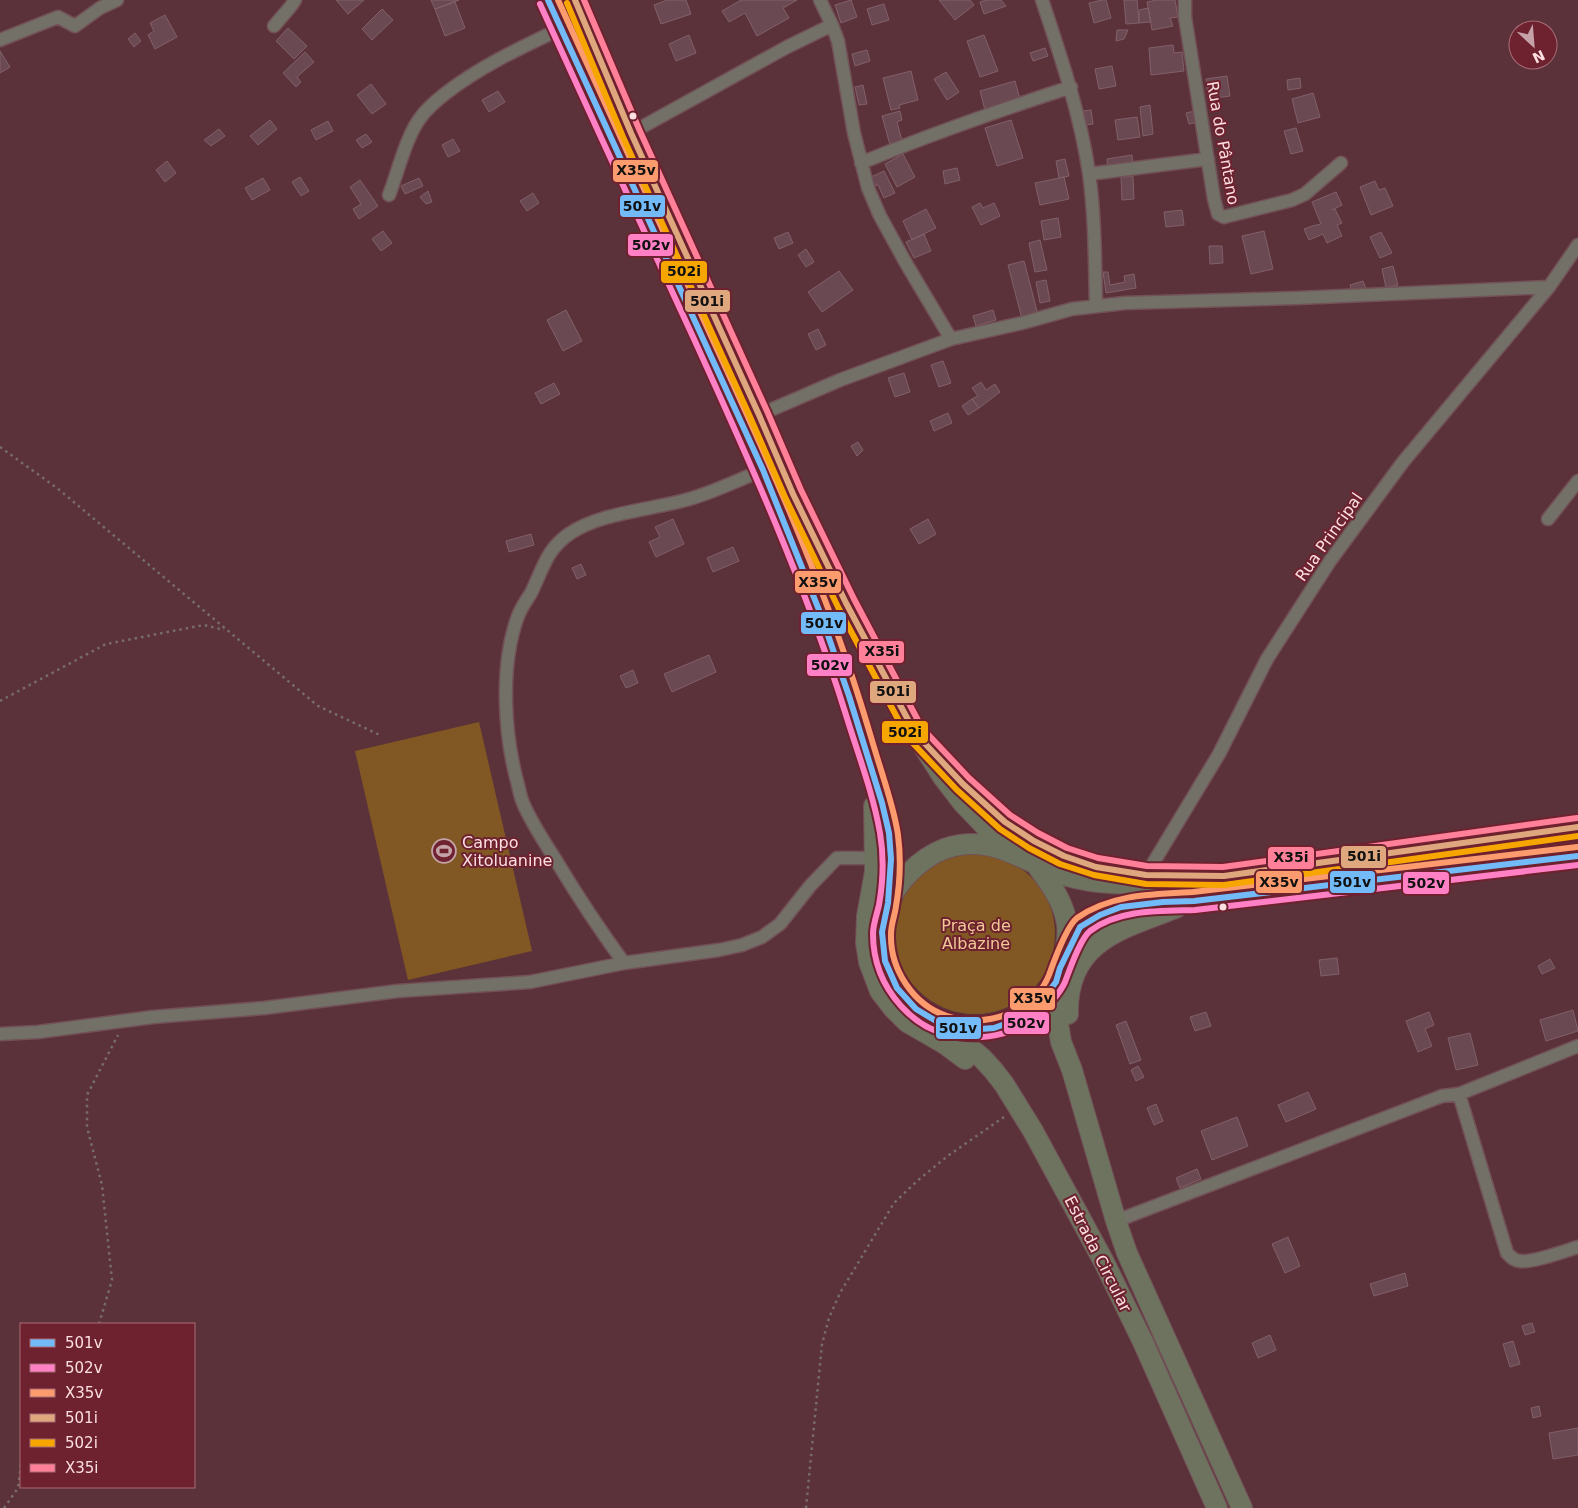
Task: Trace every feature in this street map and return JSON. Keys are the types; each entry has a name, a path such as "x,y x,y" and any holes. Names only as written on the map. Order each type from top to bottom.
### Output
{"main road":[{"path":"548,0 763,470 822,615 874,776 889,833 891,859 888,903 882,932 884,961 896,988 916,1010 941,1024 967,1030 994,1028 1018,1019 1040,1003 1058,975 1067,944 1066,920 1058,895 1028,860 986,827 963,803 943,777 915,733 846,603 793,494 760,414 631,133 575,0"},
{"path":"915,733 963,784 1005,822 1034,841 1064,856 1096,867 1146,875 1224,876"},
{"path":"874,776 875,858 867,916 866,943 868,962 880,991 907,1022 945,1044 972,1064 1033,1131"},
{"path":"888,903 901,880 920,862 944,849 970,844 997,847 1066,876 1100,882 1129,884 1161,883 1224,876 1578,827"},
{"name":"Estrada Circular","path":"1242,1508 1127,1254 1072,1070 1061,1042 1056,1010 1058,975 1080,927 1100,915 1121,907 1163,902 1194,901 1578,856"},
{"path":"1072,1070 1068,1032 1068,1001 1073,976 1084,957 1100,941 1122,928 1194,901"},
{"name":"Estrada Circular","path":"941,1024 982,1058 993,1070 1004,1084 1033,1131 1104,1262 1143,1342 1217,1508"}],"street":[{"path":"0,40 58,17 75,26 100,8 117,0"},
{"path":"274,26 294,0"},
{"path":"820,0 838,41 854,133 868,188 880,216 951,339"},
{"path":"1042,0 1071,87 1089,174 1096,306"},
{"name":"Rua do Pântano","path":"1184,0 1185,17 1216,210 1221,216 1224,217 1292,200 1304,194 1340,163"},
{"path":"631,133 787,47 832,25"},
{"path":"390,195 413,130 432,105 462,80 498,58 560,29"},
{"path":"861,163 961,124 1071,87"},
{"path":"1089,174 1208,159"},
{"name":"Rua Principal","path":"1146,875 1219,754 1267,659 1330,561 1403,462 1576,252"},
{"path":"760,414 840,380 951,339 1022,323 1072,309 1125,303 1549,287"},
{"path":"624,963 589,914 541,836 523,802 512,764 505,687 512,637 518,615 534,586 546,558 554,546 570,533 589,523 617,515 690,499 763,470"},
{"path":"1548,519 1578,482"},
{"path":"0,1034 38,1032 152,1017 264,1008 398,991 530,982 624,963 719,950 742,945 762,937 780,924 810,886 833,861 842,858 875,858"},
{"path":"1116,1221 1442,1096 1459,1094 1578,1046"},
{"path":"1459,1094 1507,1253 1513,1259 1520,1262 1578,1247"}],"path":[{"path":"0,447 57,488 318,706 382,736"},
{"path":"0,701 106,644 204,625 225,630"},
{"path":"99,1323 112,1280 102,1184 87,1127 87,1095 125,1021"},
{"path":"806,1508 822,1344 829,1318 840,1293 894,1203 949,1155 1014,1110"},
{"path":"4,1508 18,1488 20,1472"}],"green space":[{"name":"Campo Xitoluanine","path":"479,722 532,951 408,980 355,751"},
{"name":"Praça de Albazine","path":"975,854 1006,860 1026,872 1037,883 1049,903 1055,934 1049,965 1037,985 1026,996 1006,1008 975,1014 944,1008 924,996 913,985 901,965 895,934 901,903 913,883 924,872 944,860"}],"building":[{"path":"336,0 364,0 348,14"},
{"path":"431,0 459,0 435,9"},
{"path":"667,0 686,0 691,14 661,24 654,5"},
{"path":"741,0 797,0 783,8 789,18 757,36 745,13 729,22 722,11"},
{"path":"851,0 857,17 841,23 835,5"},
{"path":"939,0 970,0 974,5 955,20"},
{"path":"1001,0 1006,6 984,14 980,2"},
{"path":"1106,0 1111,18 1094,23 1089,3"},
{"path":"1124,0 1137,0 1139,23 1126,24"},
{"path":"1175,0 1178,17 1170,18 1173,26 1152,30 1147,2"},
{"path":"455,2 465,28 445,36 435,9"},
{"path":"884,4 889,20 872,25 867,9"},
{"path":"1148,8 1151,22 1139,23 1139,10"},
{"path":"382,9 393,20 372,40 362,29"},
{"path":"165,15 177,37 155,49 148,35 154,31 150,23"},
{"path":"288,28 307,46 294,59 276,41"},
{"path":"1117,30 1128,30 1124,39 1116,41"},
{"path":"135,33 141,41 134,47 128,39"},
{"path":"689,35 696,53 676,61 669,44"},
{"path":"984,35 998,71 980,77 967,41"},
{"path":"1173,45 1174,53 1182,52 1184,71 1151,75 1149,48"},
{"path":"1045,48 1048,56 1033,61 1030,53"},
{"path":"867,50 870,61 855,66 852,54"},
{"path":"0,51 10,67 0,73"},
{"path":"305,52 314,62 297,77 301,82 296,87 283,73"},
{"path":"1112,66 1116,86 1099,89 1095,69"},
{"path":"911,71 918,100 899,105 900,108 891,110 883,78"},
{"path":"946,72 959,92 947,100 934,79"},
{"path":"1227,76 1230,96 1208,99 1206,79"},
{"path":"1300,78 1301,88 1288,90 1287,80"},
{"path":"1015,81 1020,99 985,110 980,91"},
{"path":"371,84 386,104 372,114 357,95"},
{"path":"863,85 867,104 859,105 855,87"},
{"path":"498,91 505,102 489,112 482,100"},
{"path":"1313,93 1320,117 1298,123 1292,99"},
{"path":"1150,105 1153,134 1143,136 1140,107"},
{"path":"1091,110 1093,124 1085,125 1083,111"},
{"path":"900,111 902,120 897,122 902,141 890,145 882,116"},
{"path":"1195,111 1198,122 1189,124 1186,113"},
{"path":"1137,117 1140,137 1118,140 1115,120"},
{"path":"270,120 277,129 258,145 250,136"},
{"path":"1011,120 1023,158 997,166 985,128"},
{"path":"328,121 333,131 316,140 311,130"},
{"path":"1296,128 1303,151 1291,154 1284,131"},
{"path":"219,129 225,136 211,146 204,140"},
{"path":"366,134 372,142 362,148 356,140"},
{"path":"453,139 460,151 448,157 442,145"},
{"path":"903,154 915,177 897,187 885,164"},
{"path":"1132,155 1133,165 1108,169 1107,159"},
{"path":"1065,159 1069,176 1059,178 1056,161"},
{"path":"167,161 176,173 165,182 156,170"},
{"path":"957,168 960,180 945,184 943,171"},
{"path":"884,171 895,193 884,198 878,185 874,186 869,178"},
{"path":"1133,176 1134,199 1122,200 1121,177"},
{"path":"300,177 309,191 301,196 292,182"},
{"path":"1064,177 1069,199 1040,205 1035,183"},
{"path":"263,178 270,190 252,200 245,188"},
{"path":"419,178 423,186 405,194 401,186"},
{"path":"360,180 378,206 359,219 353,209 361,204 350,187"},
{"path":"1375,181 1379,190 1385,188 1393,206 1371,215 1360,187"},
{"path":"428,191 432,202 426,204 420,197"},
{"path":"1336,192 1342,205 1332,210 1335,209 1342,223 1337,225 1342,236 1327,243 1323,234 1309,240 1304,229 1321,224 1312,202"},
{"path":"533,193 539,203 527,211 520,201"},
{"path":"980,203 983,208 994,203 1000,216 981,225 972,207"},
{"path":"926,209 936,228 912,240 903,221"},
{"path":"1182,210 1184,225 1166,227 1164,212"},
{"path":"1058,218 1061,237 1044,240 1041,221"},
{"path":"383,231 392,243 381,251 372,239"},
{"path":"1264,231 1273,269 1251,274 1242,236"},
{"path":"788,232 793,243 779,249 774,238"},
{"path":"1381,232 1392,253 1380,258 1370,237"},
{"path":"924,234 931,251 914,258 906,242"},
{"path":"1040,240 1047,270 1035,272 1029,243"},
{"path":"1209,246 1222,246 1223,263 1210,264"},
{"path":"806,249 814,262 806,267 798,255"},
{"path":"1024,261 1038,315 1022,319 1008,265"},
{"path":"1393,266 1398,285 1386,288 1382,269"},
{"path":"839,271 853,290 822,312 808,292"},
{"path":"1103,272 1108,272 1110,285 1125,282 1124,276 1134,274 1136,288 1106,293"},
{"path":"1046,280 1050,301 1040,303 1036,282"},
{"path":"1363,281 1368,294 1353,295 1350,285"},
{"path":"566,310 582,341 563,351 547,320"},
{"path":"993,310 996,320 976,326 973,316"},
{"path":"818,329 826,345 816,350 808,334"},
{"path":"943,361 951,383 939,387 931,365"},
{"path":"904,373 910,392 895,397 888,378"},
{"path":"981,382 986,390 995,384 1000,392 979,408 972,399 978,396 972,388"},
{"path":"554,383 560,394 541,404 535,393"},
{"path":"972,399 979,408 968,415 962,406"},
{"path":"948,413 952,423 934,431 930,421"},
{"path":"858,442 863,450 857,456 851,446"},
{"path":"673,519 684,544 656,557 649,542 660,537 655,527"},
{"path":"928,519 936,534 919,544 910,529"},
{"path":"531,534 534,545 509,552 506,541"},
{"path":"733,547 739,561 713,572 707,558"},
{"path":"581,564 586,575 577,579 572,568"},
{"path":"709,655 716,672 672,692 664,674"},
{"path":"633,670 638,683 626,688 620,676"},
{"path":"1337,958 1339,974 1321,976 1319,960"},
{"path":"1550,959 1555,968 1542,974 1538,966"},
{"path":"1573,1010 1578,1031 1546,1041 1540,1020"},
{"path":"1206,1012 1211,1026 1195,1031 1190,1017"},
{"path":"1429,1012 1434,1025 1425,1029 1432,1046 1418,1052 1406,1021"},
{"path":"1126,1021 1141,1060 1130,1064 1116,1025"},
{"path":"1470,1033 1478,1065 1456,1070 1448,1038"},
{"path":"1138,1066 1144,1077 1136,1081 1131,1070"},
{"path":"1308,1092 1316,1109 1286,1122 1278,1105"},
{"path":"1156,1104 1163,1121 1154,1125 1147,1108"},
{"path":"1237,1117 1248,1146 1212,1160 1201,1131"},
{"path":"1197,1169 1201,1179 1180,1188 1176,1178"},
{"path":"1288,1237 1300,1266 1285,1273 1272,1244"},
{"path":"1405,1273 1408,1286 1374,1296 1370,1284"},
{"path":"1532,1323 1535,1332 1525,1335 1522,1326"},
{"path":"1270,1335 1276,1350 1258,1358 1252,1343"},
{"path":"1513,1341 1520,1364 1510,1367 1503,1344"},
{"path":"1539,1406 1541,1416 1533,1418 1531,1408"},
{"path":"1578,1428 1578,1455 1553,1459 1549,1433"}],"transit line":[{"name":"501v","path":"548,0 763,470 821,615 849,696 882,803 889,833 891,859 888,903 882,932 885,961 897,988 916,1009 941,1024 967,1030 994,1028 1019,1019 1040,1003 1056,982 1060,968 1080,927 1100,915 1121,907 1163,902 1194,901 1578,856"},
{"name":"X35v","path":"558,0 752,425 810,560 844,652 897,827 900,853 899,879 891,934 892,947 899,972 914,994 924,1003 935,1011 961,1020 992,1019 1020,1008 1042,988 1073,922 1090,910 1118,900 1148,895 1193,892 1577,847"},
{"name":"501i","path":"575,0 631,133 793,494 846,603 915,733 963,784 1005,822 1034,841 1064,856 1096,867 1146,875 1224,876 1578,827"},
{"name":"X35i","path":"584,0 639,129 801,490 854,599 922,728 969,778 1010,815 1038,833 1067,848 1098,858 1147,866 1223,867 1577,818"},
{"name":"502i","path":"567,3 623,137 785,497 838,607 908,738 957,790 1000,829 1029,848 1060,864 1094,875 1146,884 1224,885 1578,836"},
{"name":"502v","path":"540,4 736,432 776,525 813,619 865,774 880,833 882,878 873,934 877,963 889,990 910,1015 931,1029 958,1036 989,1036 1017,1028 1042,1012 1058,994 1063,987 1072,962 1086,935 1101,924 1127,915 1154,911 1195,910 1578,865"}],"place":[{"name":"Campo Xitoluanine","path":"444,851"}]}
